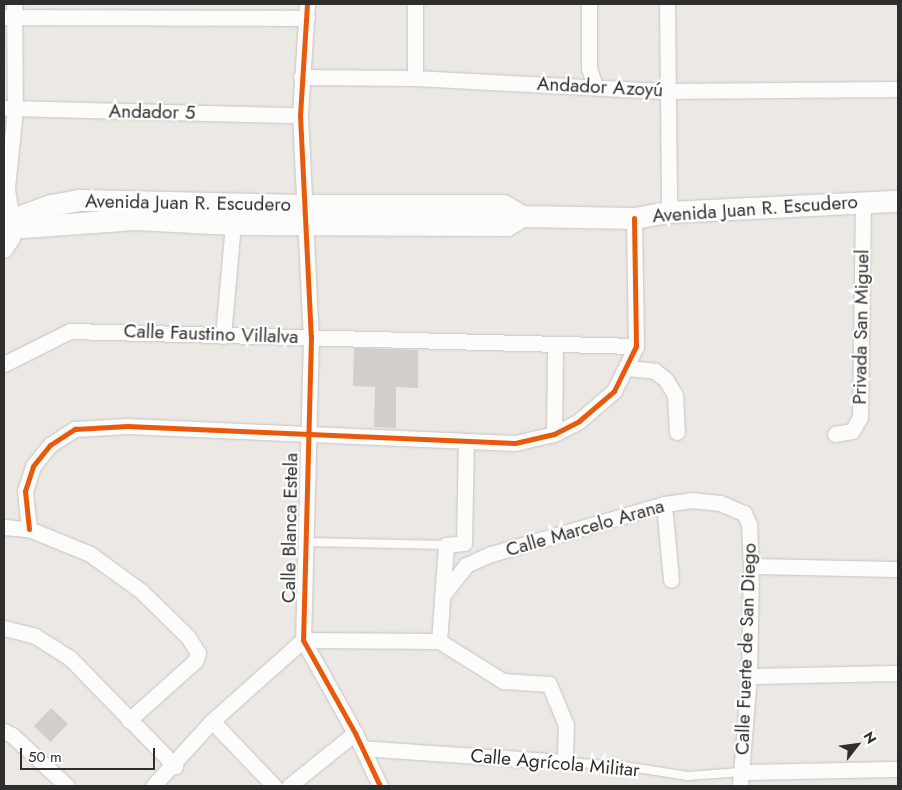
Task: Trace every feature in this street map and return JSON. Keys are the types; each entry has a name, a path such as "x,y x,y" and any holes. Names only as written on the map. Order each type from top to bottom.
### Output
{"main road":[{"name":"Avenida Juan R. Escudero","path":"8,224 51,205 80,200 304,214"},
{"name":"Avenida Juan R. Escudero","path":"8,224 136,219 233,224 304,214 503,205 522,216 634,218 669,212 863,201 898,201"}],"street":[{"path":"415,4 415,78"},
{"path":"589,4 589,68 595,87"},
{"path":"667,4 669,212"},
{"path":"4,250 12,238 8,224 5,188 11,13 307,11"},
{"name":"Calle Blanca Estela","path":"303,640 306,433 311,337 300,115 301,77 307,11"},
{"name":"Andador Azoyú","path":"301,77 415,78 667,91 898,89"},
{"name":"Andador 5","path":"9,109 300,115"},
{"name":"Privada San Miguel","path":"835,434 852,431 860,417 863,201"},
{"path":"29,529 25,491 34,466 50,445 75,429 127,426 515,443 554,434 579,421 614,391 628,368 636,346 634,218"},
{"path":"223,336 233,224"},
{"name":"Calle Faustino Villalva","path":"4,364 70,331 555,346 636,346"},
{"path":"554,434 555,346"},
{"path":"628,368 655,371 666,380 675,395 677,432"},
{"path":"440,641 446,545 464,543 466,442"},
{"name":"Calle Marcelo Arana","path":"442,596 466,565 491,554 664,504 690,500 720,503 744,513"},
{"path":"664,504 671,580"},
{"name":"Calle Fuerte de San Diego","path":"741,779 748,676 752,566 749,524 744,513"},
{"path":"4,527 29,529 90,554 142,591 188,637 198,653 195,661 130,720"},
{"path":"752,566 898,568"},
{"path":"4,628 35,636 70,658 175,766"},
{"path":"303,640 355,733 380,786"},
{"path":"153,786 175,766 212,721 303,640 440,641 503,681 549,684 566,725 565,762"},
{"path":"748,676 898,674"},
{"path":"212,721 274,786"},
{"path":"4,731 12,735 67,786"},
{"path":"295,784 355,733"},
{"name":"Calle Agrícola Militar","path":"361,748 565,762"},
{"name":"Calle Agrícola Militar","path":"741,779 898,769"}],"lane":[{"path":"305,542 446,545"},
{"name":"Calle Agrícola Militar","path":"565,762 624,766 688,776 741,779"}],"building":[{"path":"354,348 418,350 418,388 396,387 396,428 374,427 375,387 353,386"},
{"path":"51,708 68,724 51,742 34,726"}],"cycle path":[{"path":"307,4 300,115 311,337 303,640 355,733 380,786"},
{"path":"29,529 25,491 33,466 50,445 75,429 127,426 515,443 554,434 579,421 614,391 636,346 634,218"}]}
